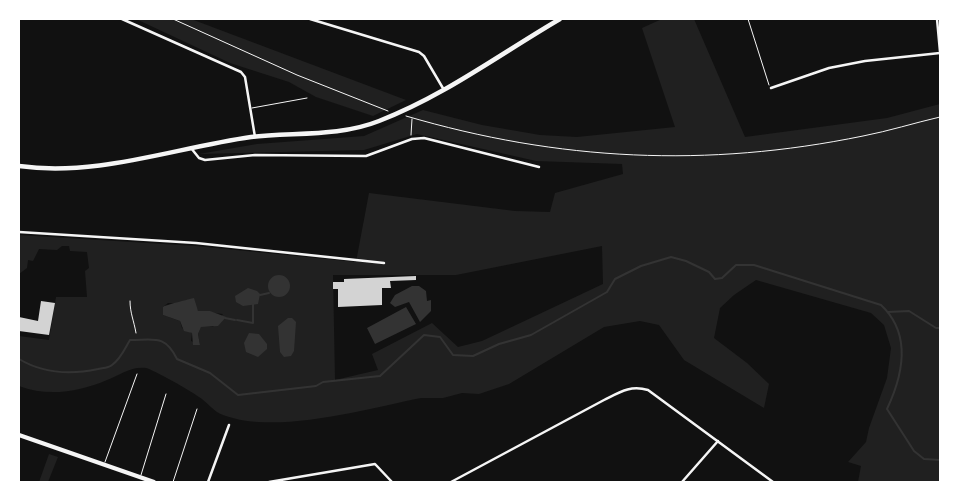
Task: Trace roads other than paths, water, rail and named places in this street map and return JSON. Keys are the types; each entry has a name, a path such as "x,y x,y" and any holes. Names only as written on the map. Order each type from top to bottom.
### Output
{"main road":[{"path":"19,166 52,169 89,168 191,147 255,137 334,131 368,125 404,113 560,19"},
{"path":"19,435 154,482"}],"street":[{"path":"122,19 241,72 245,77 255,137"},
{"path":"310,19 419,52 424,56 444,90"},
{"path":"770,88 829,68 865,61 940,53 937,19"},
{"path":"191,147 193,154 205,160 255,155 366,156 412,139 432,139 539,166"},
{"path":"19,232 196,243 384,264"},
{"path":"451,482 627,388 636,387 648,390 772,482"},
{"path":"208,482 229,425"},
{"path":"682,482 718,441"},
{"path":"269,482 375,464 392,482"}],"lane":[{"path":"251,108 307,98"},
{"path":"104,465 137,374"},
{"path":"140,478 166,394"},
{"path":"173,482 197,409"}],"waterway":[{"path":"19,359 38,368 57,372 88,371 111,366 120,357 130,340 152,339 168,345 177,359 210,373 238,395 316,386 323,382 380,376 424,335 440,337 453,355 473,356 499,344 531,335 607,292 615,279 641,266 671,257 686,261 709,272 715,279 722,278 736,265 754,265 881,305 891,316 897,329 902,355 897,382 887,409 914,451 924,459 940,460"},
{"path":"260,295 269,293"},
{"path":"237,320 253,323 253,304"},
{"path":"888,312 909,311 936,328 940,328"},
{"path":"225,318 235,320"}]}
